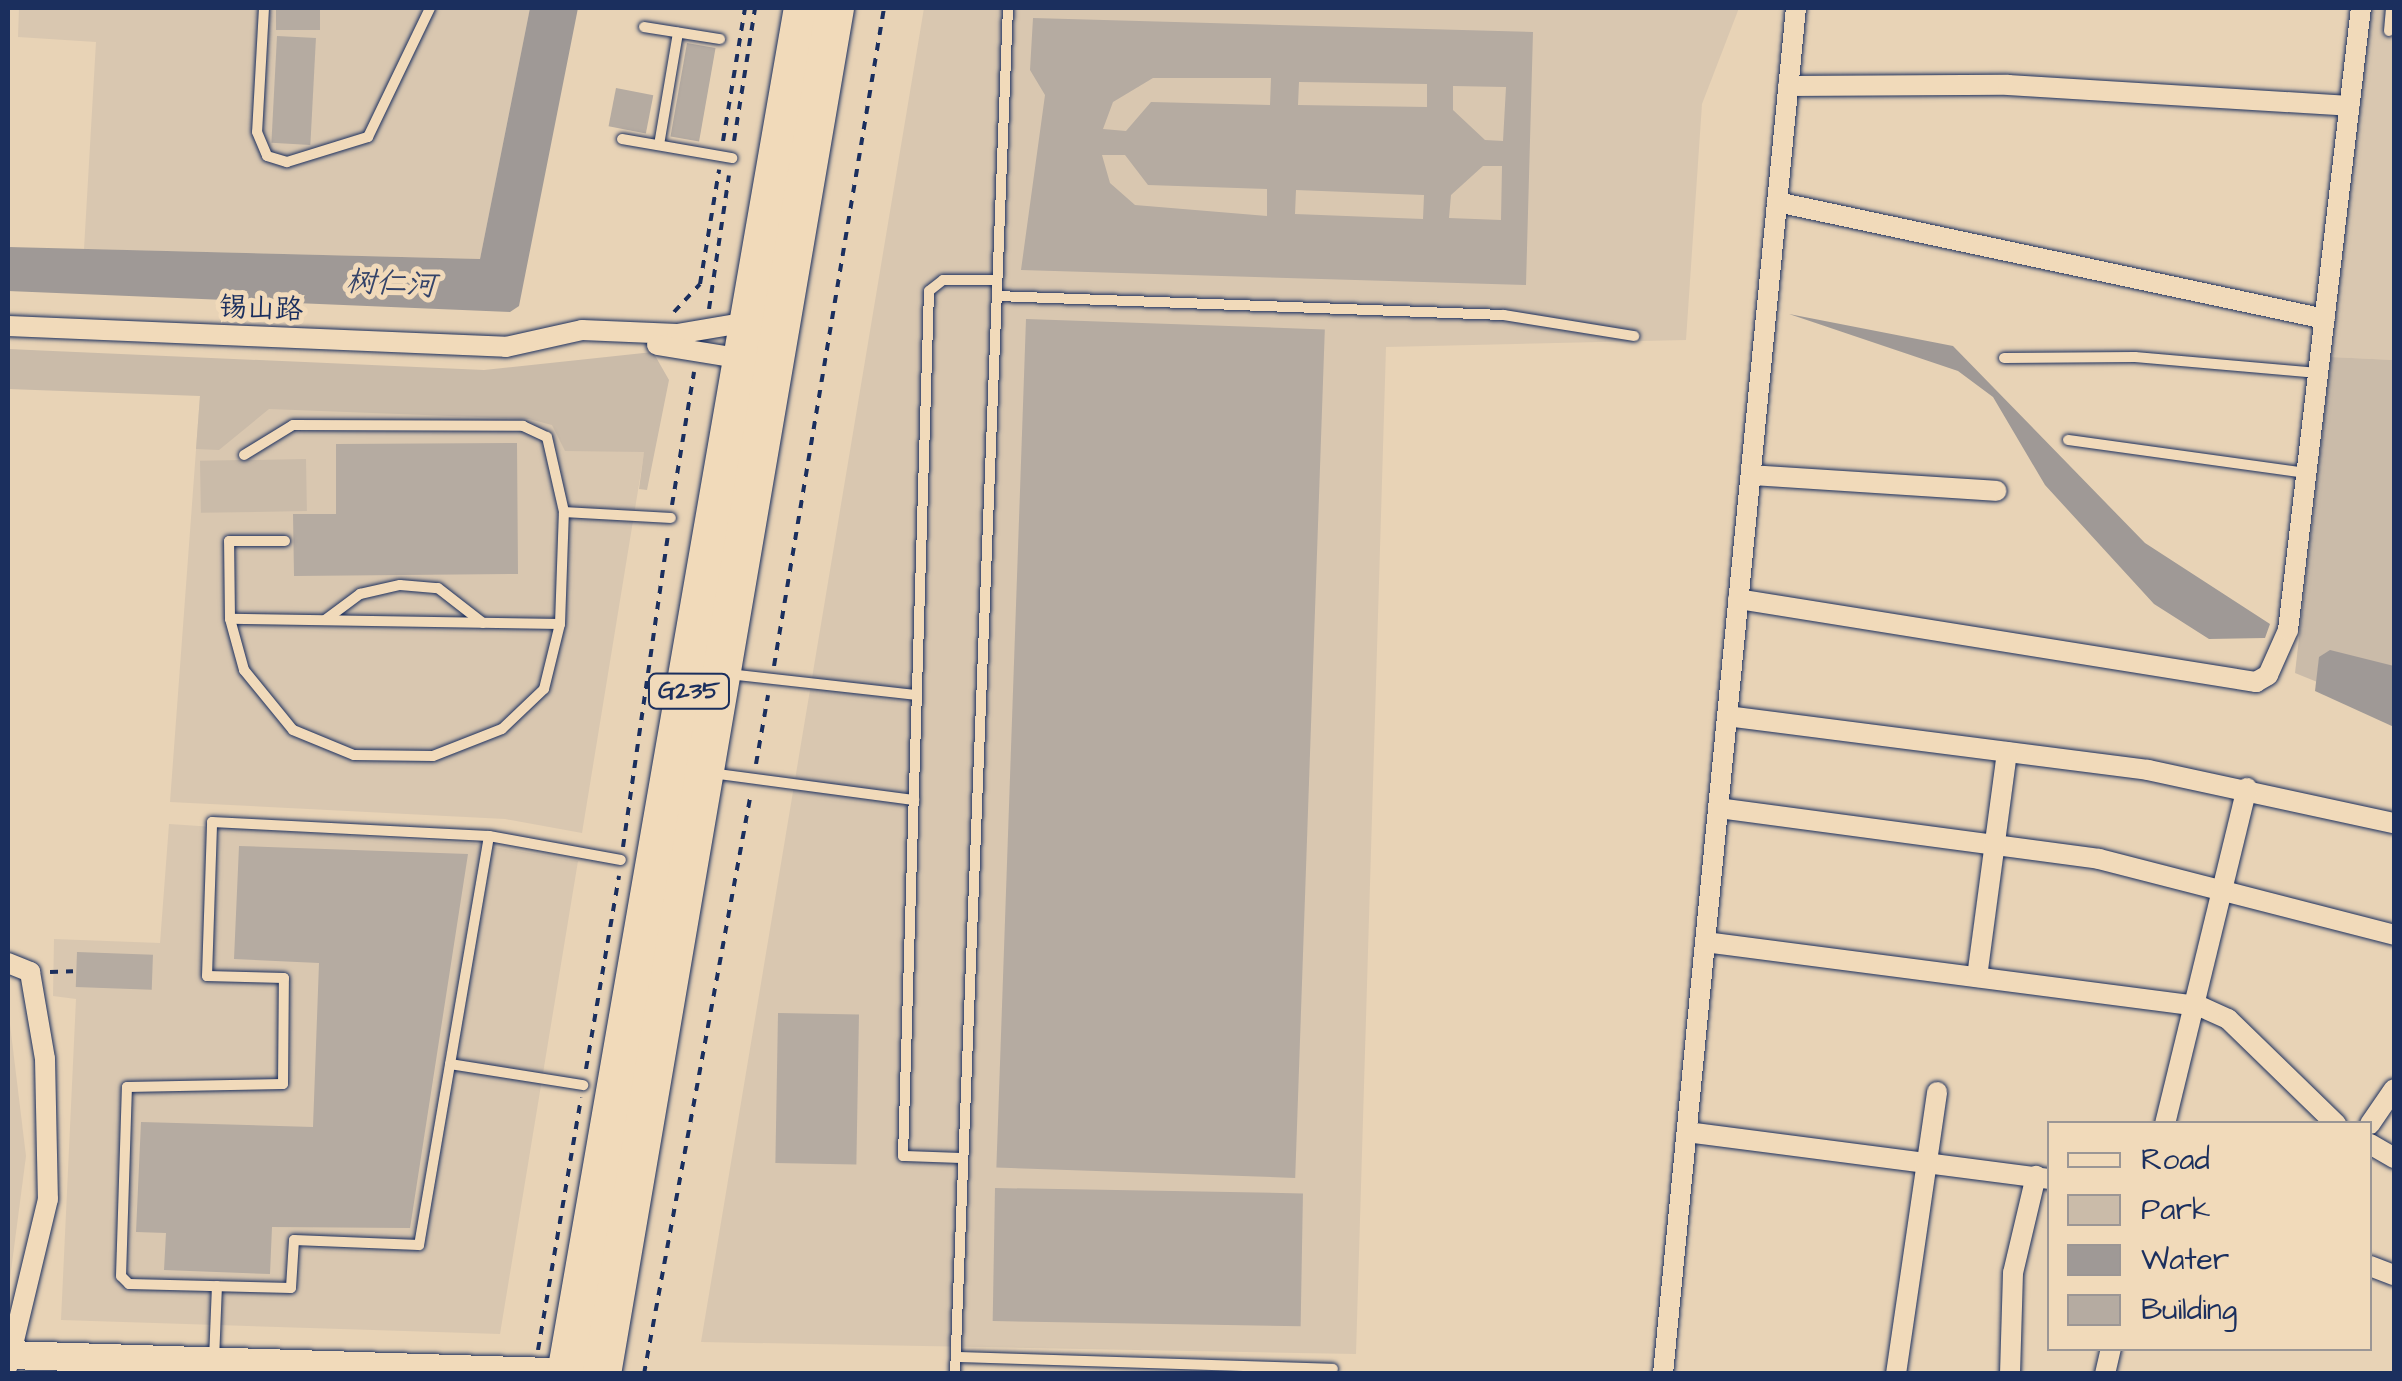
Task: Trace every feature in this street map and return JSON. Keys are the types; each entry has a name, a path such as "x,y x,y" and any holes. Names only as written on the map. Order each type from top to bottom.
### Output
{"highway":[{"name":"G235","path":"602,1373 707,772 709,672 746,340 803,8"},
{"name":"G235","path":"555,1372 709,672 835,8"}],"street":[{"path":"1663,1374 1796,8"},
{"path":"1738,599 2256,682 2268,675 2288,630 2361,8"},
{"path":"1788,86 2008,85 2349,106"},
{"path":"1777,202 2324,319"},
{"name":"锡山路","path":"8,326 506,346 582,330 677,334 707,325 746,340"},
{"name":"锡山路","path":"8,339 506,359 620,340 698,350 746,340"},
{"path":"1751,475 1996,490"},
{"path":"1727,716 2247,788 2394,823"},
{"path":"1977,977 2008,752"},
{"path":"2167,1121 2200,1006 2247,788"},
{"path":"1718,808 1994,842 2225,884 2394,935"},
{"path":"1705,942 2200,1006 2228,1019 2333,1121"},
{"path":"17,963 45,1060 48,1199 8,1360 214,1360 611,1374"},
{"path":"2372,1121 2394,1089"},
{"path":"1896,1374 1923,1160 1937,1092"},
{"path":"1687,1132 2043,1177 2012,1273 2010,1374"},
{"path":"2372,1145 2394,1158"}],"lane":[{"path":"264,8 257,132 266,156 286,162 368,137 430,8"},
{"path":"955,1374 1008,8"},
{"path":"2389,31 2391,8"},
{"path":"644,27 720,40"},
{"path":"658,146 678,32"},
{"path":"622,139 726,157"},
{"path":"964,1158 903,1156 929,292 943,280 998,280"},
{"path":"997,296 1504,315 1634,336"},
{"path":"2004,358 2135,357 2318,374"},
{"path":"244,455 294,425 523,426 547,437 564,512 560,624 534,704 474,742 395,760 292,730 244,670 230,620 229,541 284,541"},
{"path":"2068,440 2306,473"},
{"path":"564,512 670,518"},
{"path":"324,620 360,594 400,585 438,588 483,623"},
{"path":"230,620 560,624"},
{"path":"709,672 917,695"},
{"path":"707,772 914,800"},
{"path":"489,836 419,1245 294,1240 291,1288 129,1284 122,1276 127,1086 283,1084 284,978 208,976 212,822 489,836 621,860"},
{"path":"450,1064 583,1085"},
{"path":"214,1360 217,1286"},
{"path":"956,1356 1333,1370"}],"path":[{"path":"707,325 746,8"},
{"path":"662,315 684,307 700,284 756,8"},
{"path":"555,1372 583,1085 698,350"}],"shaded area":[{"path":"19,8 530,8 480,259 84,249 96,42 18,37"},
{"path":"924,8 1739,8 1702,104 1686,340 1386,347 1356,1354 701,1342"},
{"path":"2371,8 2394,8 2394,360 2331,357"},
{"path":"200,396 650,417 582,833 505,819 170,802"},
{"path":"169,824 476,844 578,861 500,1334 61,1320 76,999 53,996 54,939 160,943"},
{"path":"8,1008 26,1156 8,1294"}],"green space":[{"path":"8,349 484,370 653,352 669,380 647,490 639,489 644,452 565,451 552,425 529,419 269,409 219,450 196,449 200,396 8,389"},
{"path":"2331,357 2394,360 2394,713 2295,673"},
{"path":"306,459 307,511 201,513 200,461"}],"water":[{"name":"树仁河","path":"530,8 578,8 519,306 510,312 8,291 8,247 480,259"},
{"path":"1789,314 1953,346 2145,543 2270,624 2265,638 2209,639 2154,604 2045,485 1993,397 1958,371"},
{"path":"2330,650 2394,666 2394,727 2315,691 2319,657"}],"building":[{"path":"276,8 320,8 320,30 276,30"},
{"path":"1033,18 1533,32 1526,285 1021,270 1045,95 1030,70","holes":["1153,78 1271,78 1270,105 1151,102 1126,131 1103,129 1113,102","1299,82 1427,84 1427,107 1298,105","1453,86 1506,87 1503,141 1485,140 1453,110","1102,155 1125,155 1148,185 1267,189 1267,216 1135,205 1110,183","1483,166 1502,166 1501,220 1449,218 1451,195","1296,190 1424,195 1423,219 1295,214"]},
{"path":"277,36 316,38 310,145 271,143"},
{"path":"687,43 716,48 699,142 671,137"},
{"path":"616,88 653,95 646,134 609,126"},
{"path":"1026,319 1325,329 1295,1178 996,1167"},
{"path":"517,443 518,574 294,576 293,514 336,514 336,444"},
{"path":"239,846 468,854 410,1228 272,1227 270,1274 164,1270 166,1233 136,1232 141,1122 313,1127 319,963 234,959"},
{"path":"77,952 153,955 152,990 76,987"},
{"path":"778,1013 859,1014 856,1164 775,1163"},
{"path":"995,1188 1303,1193 1301,1326 993,1321"}]}
